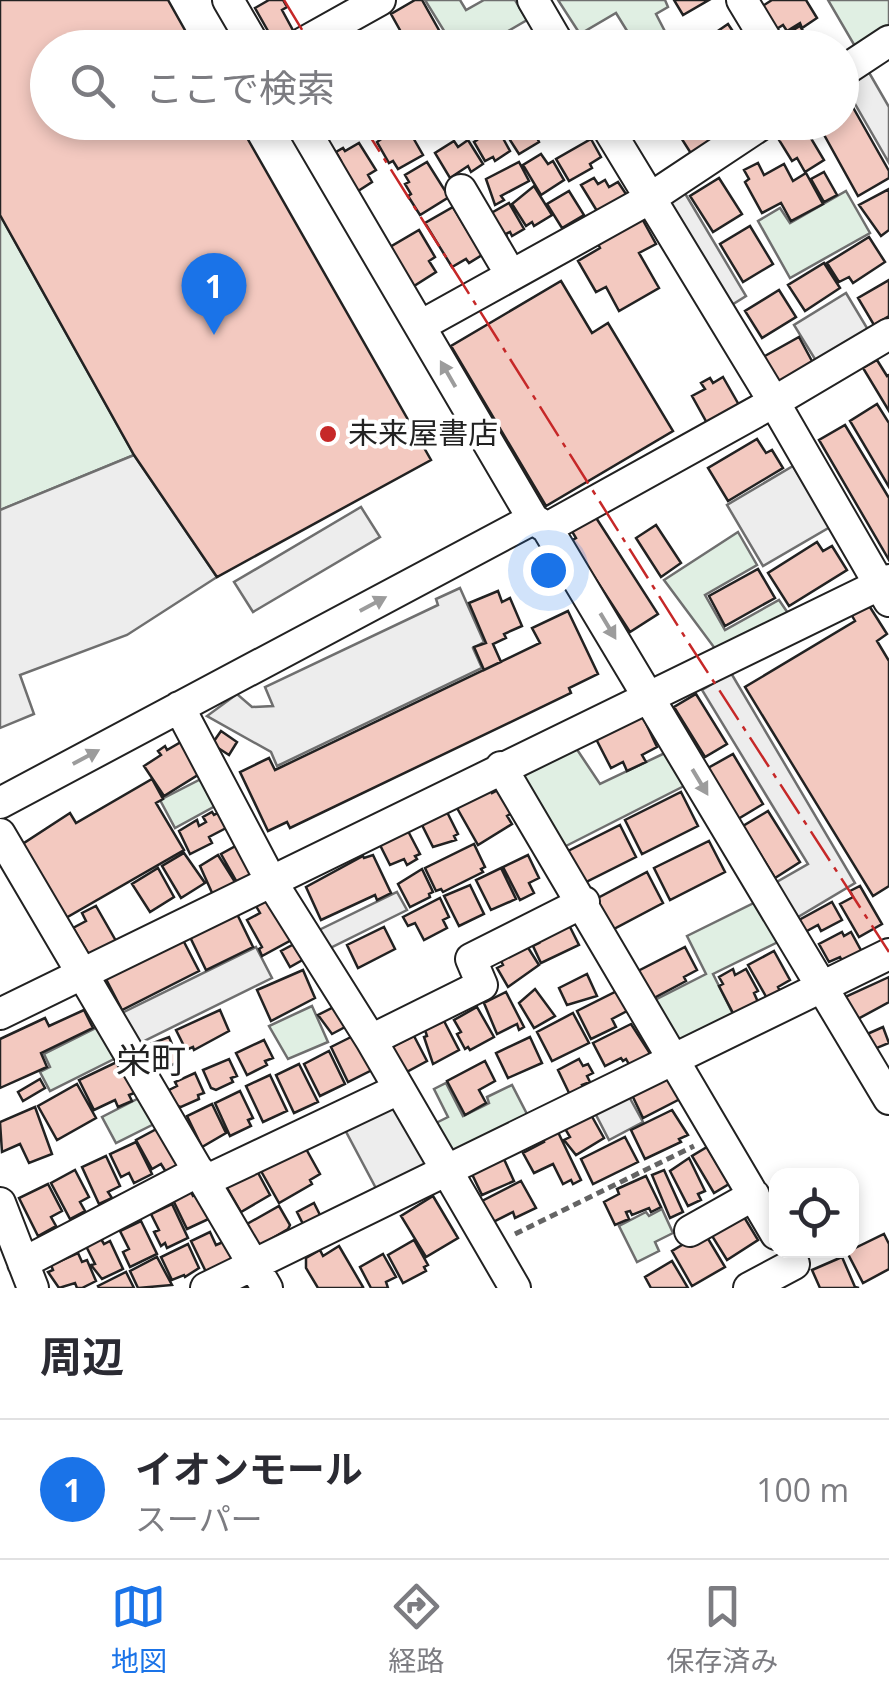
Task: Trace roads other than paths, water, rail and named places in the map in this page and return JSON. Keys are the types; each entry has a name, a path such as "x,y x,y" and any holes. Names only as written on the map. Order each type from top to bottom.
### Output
{"street":[{"path":"228,0 246,30"},
{"path":"326,30 380,0"},
{"path":"533,0 550,30"},
{"path":"742,0 760,30"},
{"path":"859,61 889,41"},
{"path":"311,140 889,1099"},
{"path":"0,1014 501,767 886,589 615,140"},
{"path":"420,326 649,199 738,140"},
{"path":"461,190 511,276"},
{"path":"0,803 774,402 889,334"},
{"path":"179,707 271,881 371,1040 514,1288"},
{"path":"501,767 769,1222"},
{"path":"0,834 261,1277"},
{"path":"371,1040 482,985 471,959 584,902"},
{"path":"206,1288 261,1277 446,1172 889,954"},
{"path":"0,1203 28,1276 202,1176 399,1089"},
{"path":"690,1231 754,1196"},
{"path":"749,1288 796,1268"}],"place":[{"name":"イオンモール","path":"214,335"},
{"name":"未来屋書店","path":"328,434"}],"district":[{"name":"栄町","path":"151,1061"}]}
